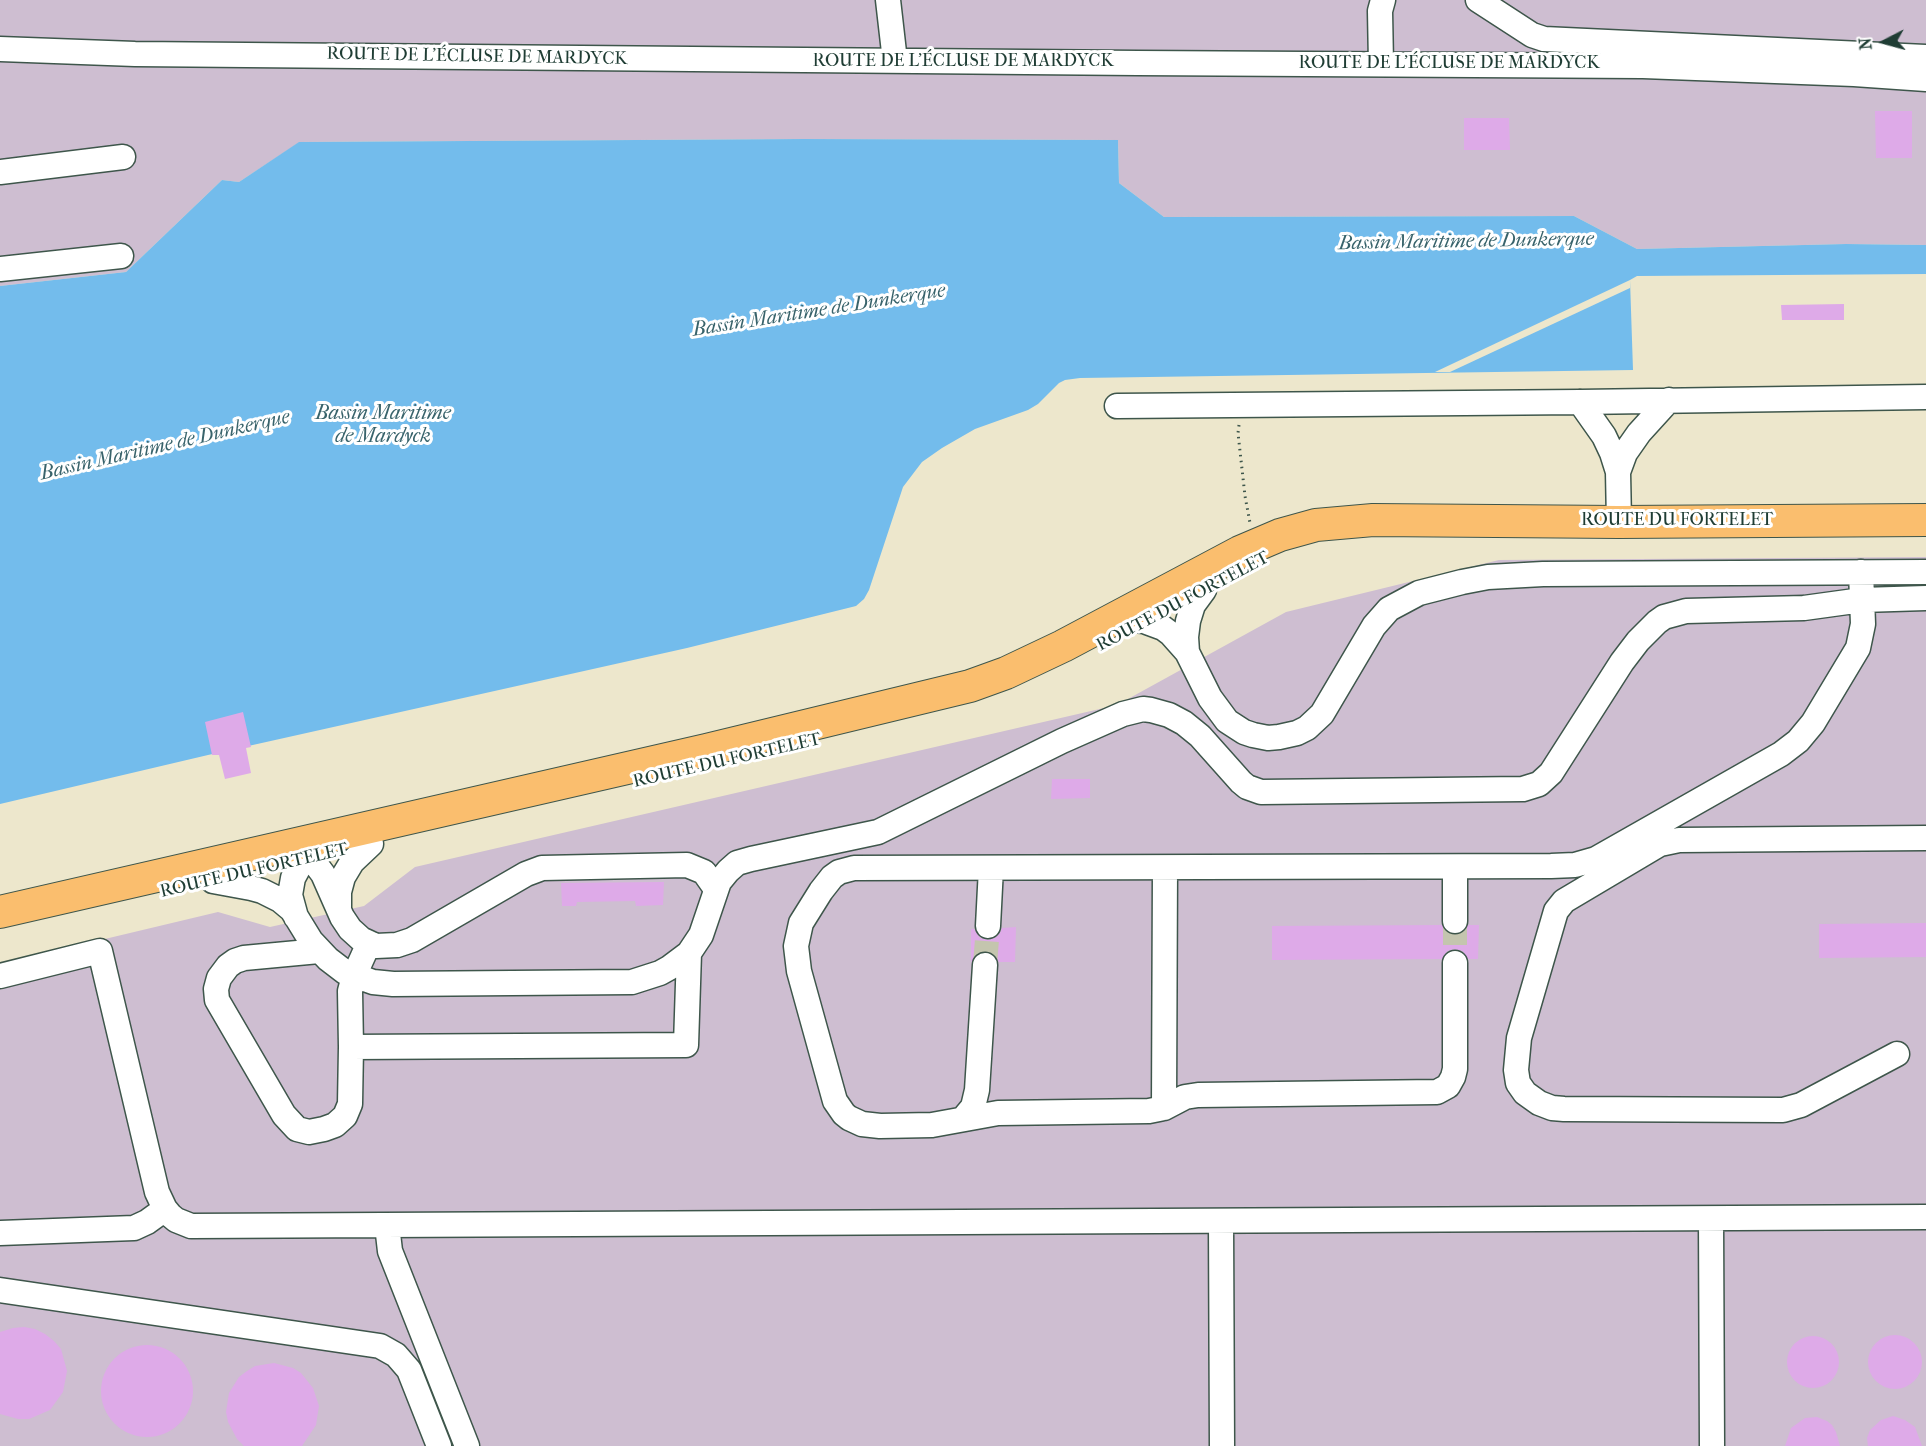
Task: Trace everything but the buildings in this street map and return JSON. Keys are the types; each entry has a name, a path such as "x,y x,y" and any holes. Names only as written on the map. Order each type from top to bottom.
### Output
{"main road":[{"name":"ROUTE DU FORTELET","path":"0,912 306,851 982,683 1021,667 1209,567 1293,530 1330,523 1373,520 1619,522 1926,520"},
{"name":"ROUTE DU FORTELET","path":"0,930 213,881 306,851 371,844 975,703 1034,681 1262,560 1310,541 1355,531 1427,521"}],"street":[{"path":"888,0 896,61"},
{"path":"1381,64 1380,11 1383,0"},
{"path":"1478,0 1532,35 1544,39 1926,57"},
{"name":"ROUTE DE L'ÉCLUSE DE MARDYCK","path":"0,49 135,54 1686,67 1926,79"},
{"path":"0,171 123,157"},
{"path":"0,269 121,256"},
{"path":"1118,406 1926,397"},
{"path":"1618,472 1625,453 1638,433 1669,400"},
{"path":"1580,402 1609,445 1618,472 1619,522"},
{"path":"1455,963 1455,1070 1451,1082 1443,1090 1431,1093 1198,1095 1179,1099 1164,1108 1149,1111 998,1113 932,1125 880,1126 862,1124 844,1113 832,1093 798,965 797,937 804,916 832,877 845,870 863,867 1563,866 1596,859 1781,754 1798,741 1813,723 1858,648 1862,633 1861,572"},
{"path":"1111,620 1144,621 1172,634 1187,652 1210,698 1227,721 1244,732 1268,738 1297,733 1307,728 1328,706 1374,626 1389,609 1408,598 1431,590 1475,579 1515,575 1926,572"},
{"path":"1187,652 1188,621 1193,604 1204,590"},
{"path":"213,881 251,888 272,895 287,905 319,951 335,965 354,976 373,982 393,984 620,983 652,977 669,968 688,953 701,935 716,889 728,871 742,861 878,832 1115,716 1143,710 1169,715 1200,736 1241,782 1261,792 1523,789 1539,784 1551,773 1622,662 1638,641 1657,621 1664,617 1686,611 1804,608 1862,600 1926,598"},
{"path":"1897,1054 1801,1105 1783,1110 1552,1108 1539,1103 1525,1093 1518,1083 1516,1070 1520,1038 1556,911 1564,901 1660,844 1679,840 1926,838"},
{"path":"339,908 339,892 343,877 358,855 371,844"},
{"path":"306,851 323,874 342,917 350,929 376,946 405,943 525,874 542,868 687,865 704,872 716,889"},
{"path":"296,917 291,903 291,887 306,851"},
{"path":"1455,867 1455,921"},
{"path":"987,926 991,868"},
{"path":"1164,1108 1165,868"},
{"path":"319,951 244,958 235,961 219,978 216,989 217,1000 284,1115 292,1125 303,1131 330,1128 349,1110 350,991 354,976 369,943"},
{"path":"0,976 100,951 157,1192 165,1209 176,1220 191,1226 1926,1217"},
{"path":"351,1047 686,1045 688,953"},
{"path":"963,1119 973,1107 977,1090 985,965"},
{"path":"0,1233 134,1228 165,1209"},
{"path":"1710,1219 1712,1446"},
{"path":"1221,1221 1222,1446"},
{"path":"387,1225 390,1251 467,1446"},
{"path":"0,1290 380,1346 396,1355 409,1370 439,1446"}],"path":[{"path":"1244,403 1238,433 1246,508 1257,544"}],"shaded area":[{"path":"0,0 1926,0 1926,245 1846,244 1637,249 1574,216 1164,217 1119,183 1118,140 300,142 239,182 222,180 126,272 0,286"},
{"path":"1926,557 1926,1446 0,1446 0,964 218,912 270,927 364,906 415,867 1117,705 1286,612 1499,560"}],"water":[{"name":"Bassin Maritime de Mardyck","path":"1118,140 1119,183 1164,217 1574,216 1637,249 1846,244 1926,245 1926,274 1637,276 1630,280 1633,370 1065,380 1028,410 975,429 922,462 903,487 869,590 856,606 687,648 0,804 0,286 126,272 222,180 239,182 299,142"}],"pier":[{"path":"1630,280 1630,288 1450,372 1435,372"}],"tunnel":[{"path":"1455,921 1455,963"},
{"path":"985,965 988,926"}],"water label":[{"name":"Bassin Maritime de Dunkerque","path":"1466,242"},
{"name":"Bassin Maritime de Dunkerque","path":"819,311"},
{"name":"Bassin Maritime de Dunkerque","path":"165,446"}]}
